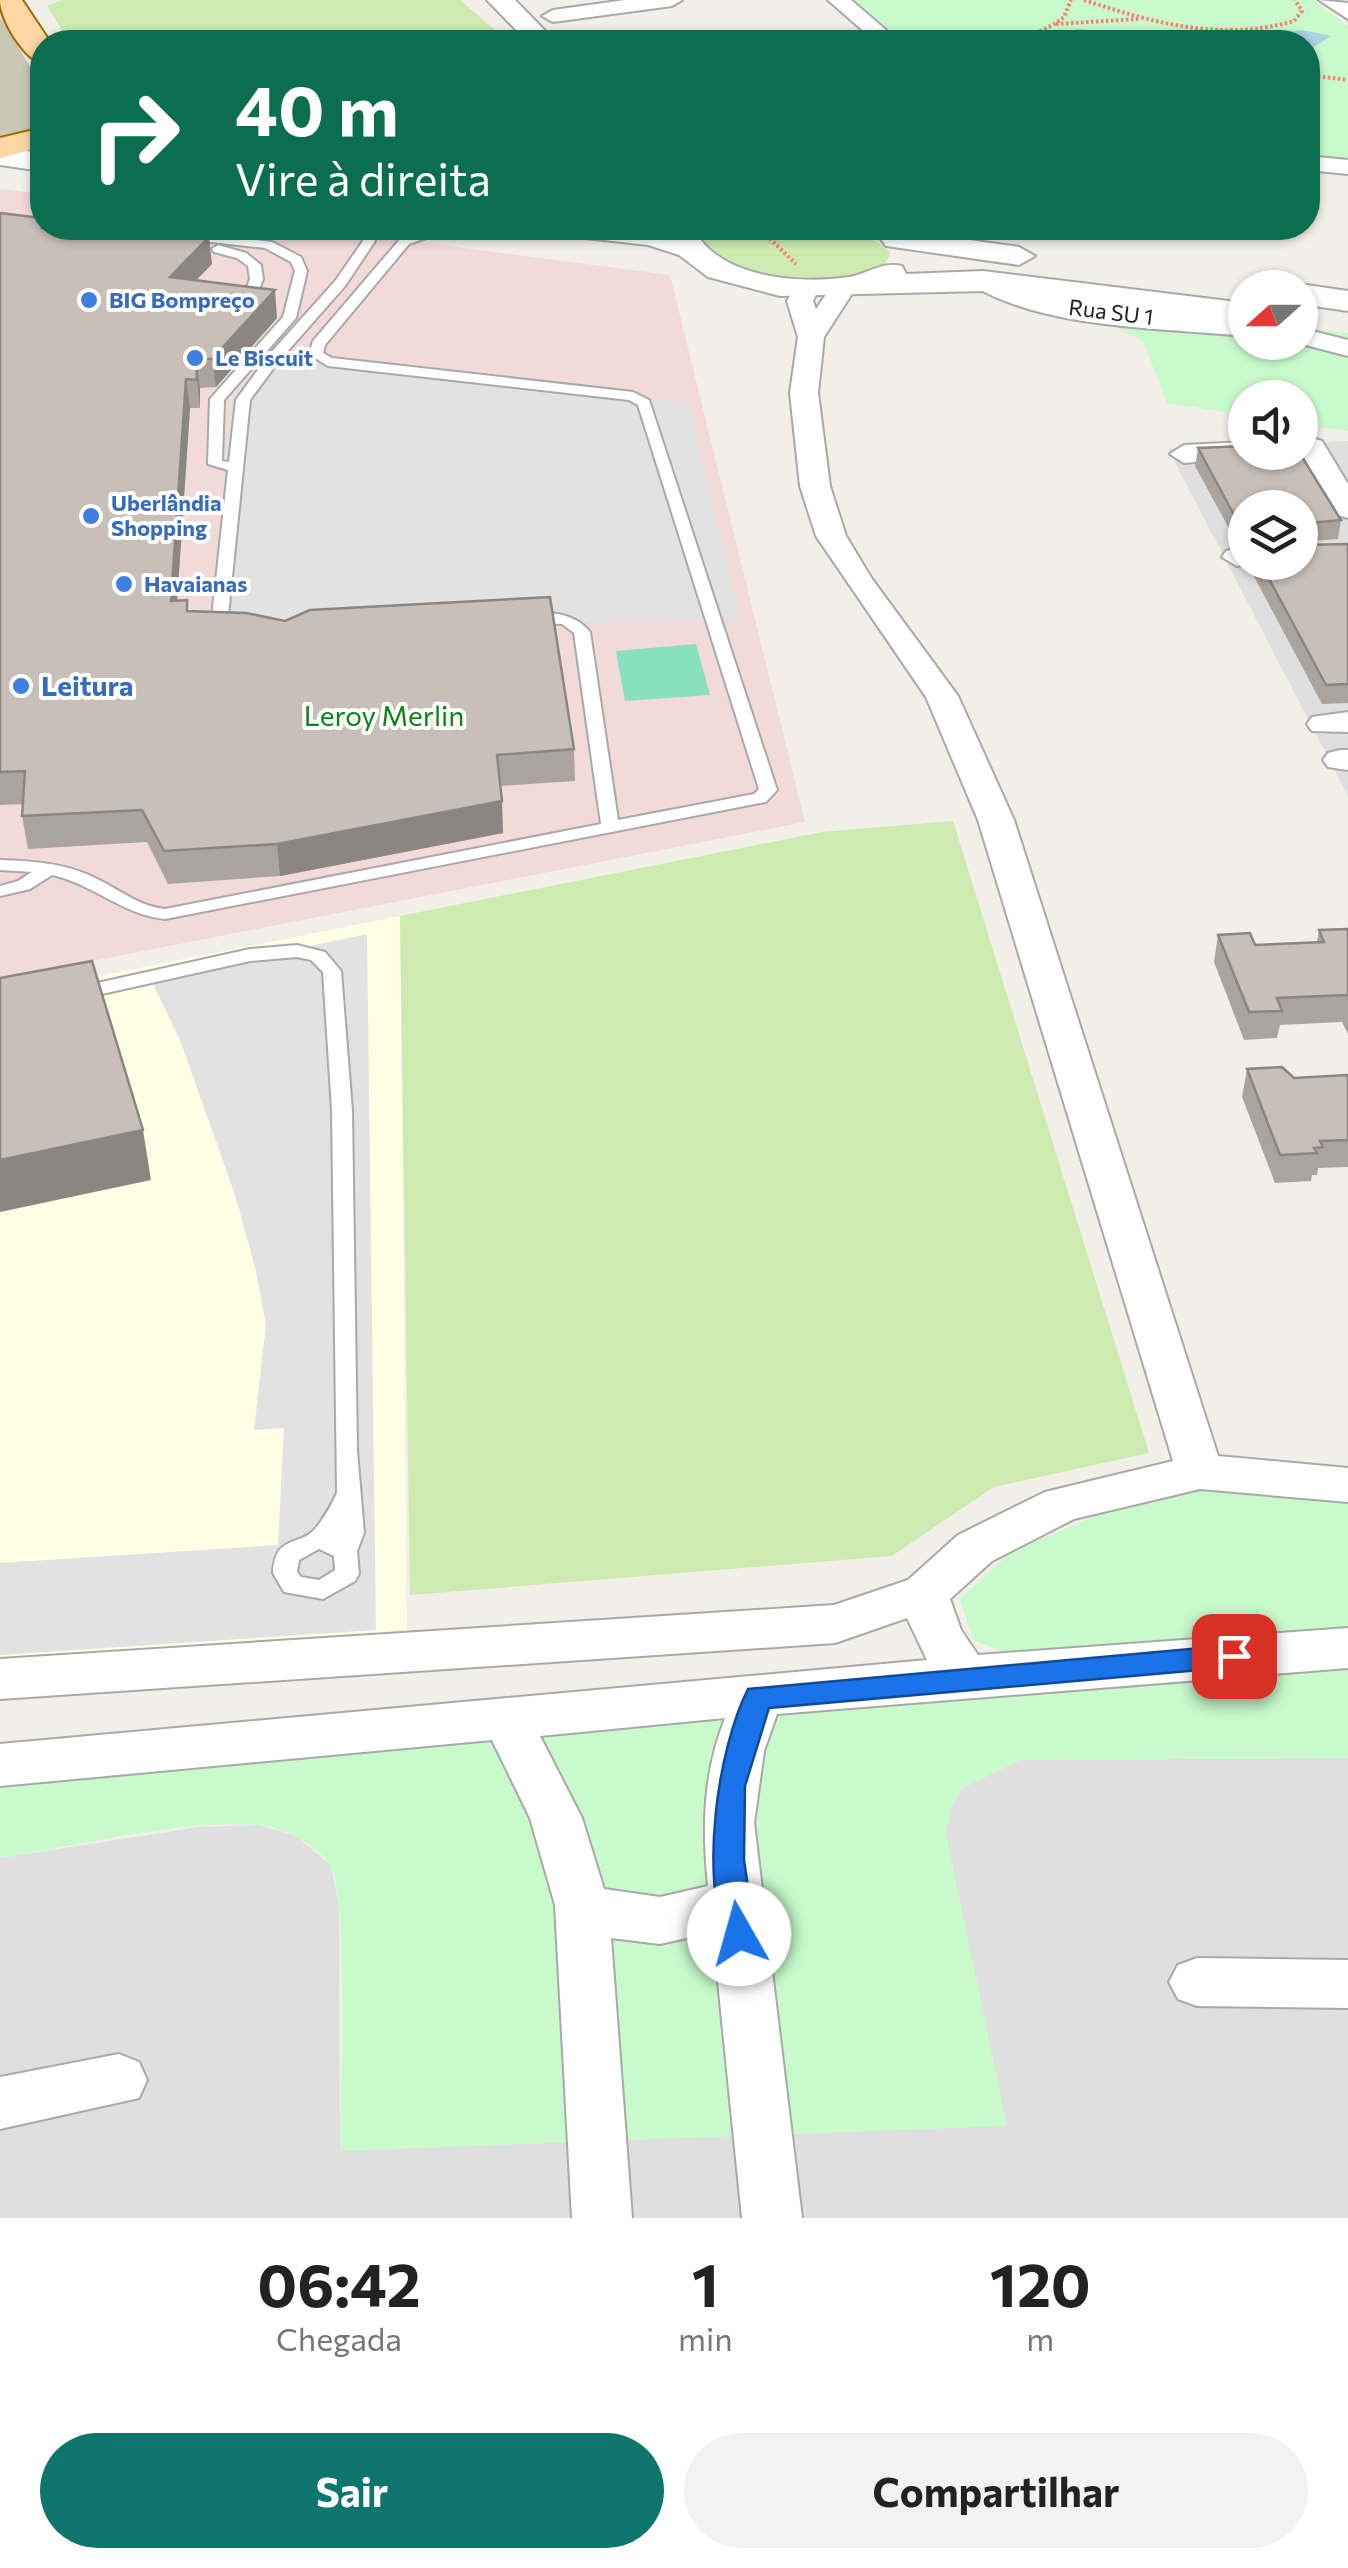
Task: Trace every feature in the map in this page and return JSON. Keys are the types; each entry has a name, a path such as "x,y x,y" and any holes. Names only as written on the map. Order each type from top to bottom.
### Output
{"main road":[{"path":"8,0 30,35"},
{"path":"0,148 30,141"}],"street":[{"path":"500,0 531,30"},
{"path":"545,8 672,0"},
{"path":"838,0 874,30"},
{"path":"1329,0 1348,12"},
{"path":"545,8 568,30"},
{"path":"0,156 30,160"},
{"path":"1320,164 1348,168"},
{"path":"691,240 718,269 748,280 806,288 983,281 1228,311"},
{"path":"811,337 851,287 886,277 900,265 903,252 897,240"},
{"path":"904,240 1228,285"},
{"name":"Rua SU 1","path":"983,281 992,290 1058,305 1228,326"},
{"path":"806,288 800,302 811,337 804,393 816,486 831,536 858,581 942,696 996,820 1200,1472"},
{"path":"1318,296 1348,300"},
{"path":"1318,322 1348,326"},
{"path":"1318,340 1348,348"},
{"path":"1318,447 1348,445"},
{"path":"1184,454 1228,451"},
{"path":"1318,465 1348,508"},
{"path":"0,1679 835,1624 925,1592 975,1548 1062,1504 1200,1472 1348,1486"},
{"path":"925,1592 930,1622 944,1650 966,1676"},
{"path":"0,1765 966,1676 1348,1648"},
{"path":"758,1697 730,1786 729,1860 772,2218"},
{"path":"507,1720 556,1818 582,1905 602,2218"},
{"path":"582,1905 623,1918 669,1921 693,1917 735,1899"},
{"path":"1197,1982 1348,1984"},
{"path":"0,2103 120,2080"}],"lane":[{"path":"173,240 250,259 260,276 248,302"},
{"path":"188,240 268,244 297,260 301,271 289,318 216,400 215,464 236,467"},
{"path":"250,635 229,628 220,616 243,400 279,353 348,278 367,240"},
{"path":"320,358 315,348 407,240"},
{"path":"0,865 50,869 86,879 136,910 165,914 611,829 760,798 768,790 644,403 633,396 279,353"},
{"path":"501,622 560,618 580,628 611,829"},
{"path":"0,891 24,885 50,869"},
{"path":"50,1000 250,956 297,951 327,961 338,1012 342,1091 348,1496 352,1533 346,1552 350,1566 341,1581 324,1590 299,1588 285,1573 287,1558 301,1545 321,1540 346,1552"},
{"path":"321,1540 348,1496"}],"path":[{"path":"1042,30 1069,12 1071,0"},
{"path":"1084,0 1144,18 1234,30 1284,25 1300,16 1295,0"},
{"path":"1055,24 1144,18"},
{"path":"1190,26 1202,30"},
{"path":"1320,76 1348,80"}],"shaded area":[{"path":"0,17 30,66 30,139 0,146"},
{"name":"Uberlândia Shopping","path":"0,189 30,193 30,240 403,240 670,275 805,822 0,979"},
{"path":"287,361 689,403 740,619 214,632 230,397"},
{"path":"1348,441 1348,796 1236,580 1318,580 1318,490 1228,490 1228,565 1168,449 1228,447 1228,470 1318,470 1318,442"},
{"path":"400,916 407,1638 0,1666 0,996"},
{"path":"367,934 376,1630 0,1655 0,1563 278,1545 284,1428 254,1430 266,1325 255,1267 235,1195 180,1040 151,980"},
{"path":"1348,1758 1348,2218 0,2218 0,1858 199,1827 259,1825 296,1836 331,1865 339,1906 340,2151 954,1877 946,1834 951,1807 961,1789 1019,1760"}],"green space":[{"path":"62,0 460,0 495,30 62,30 47,6"},
{"path":"852,0 1313,0 1348,26 1348,162 1320,159 1320,30 891,30"},
{"path":"699,240 873,240 890,252 882,267 865,277 816,283 741,270 699,246"},
{"path":"1055,297 1228,318 1228,360 1318,360 1318,329 1348,333 1348,431 1318,427 1318,380 1228,380 1228,412 1167,403 1143,341"},
{"path":"696,644 710,695 625,701 616,651"},
{"path":"953,821 1149,1453 994,1487 892,1556 410,1595 400,916 822,832"},
{"path":"1214,1487 1310,1495 1348,1504 1348,1629 1017,1657 973,1640 960,1599 1012,1551 1115,1508"},
{"path":"1348,1648 1348,1758 1020,1760 961,1789 951,1807 946,1834 1007,2126 340,2151 340,1913 329,1863 315,1849 277,1829 227,1824 128,1835 0,1858 0,1765"}],"building":[{"name":"Uberlândia Shopping","path":"0,213 30,217 30,240 206,240 170,277 275,290 212,359 196,359 197,380 186,379 171,601 187,600 187,611 246,613 285,621 310,610 550,597 574,749 497,755 502,801 277,844 164,851 142,810 22,816 25,771 0,772"},
{"path":"1228,447 1228,470 1310,470 1341,520 1318,522 1318,490 1228,490 1228,504 1198,448"},
{"path":"1348,544 1348,684 1326,685 1270,580 1318,580 1318,545"},
{"path":"1348,929 1348,995 1277,998 1282,1011 1249,1012 1218,935 1250,933 1255,945 1324,942 1319,930"},
{"path":"92,961 143,1130 0,1160 0,978"},
{"path":"1282,1067 1294,1078 1348,1075 1348,1140 1320,1141 1323,1147 1314,1148 1317,1153 1280,1155 1247,1069"}],"place":[{"name":"BIG Bompreço","path":"89,300"},
{"name":"Le Biscuit","path":"195,358"},
{"name":"Uberlândia Shopping","path":"91,516"},
{"name":"Havaianas","path":"124,584"},
{"name":"Leitura","path":"21,686"}],"route":[{"path":"739,1934 729,1860 730,1786 758,1697 966,1676 1234,1656"}],"park label":[{"name":"Leroy Merlin","path":"384,716"}]}
